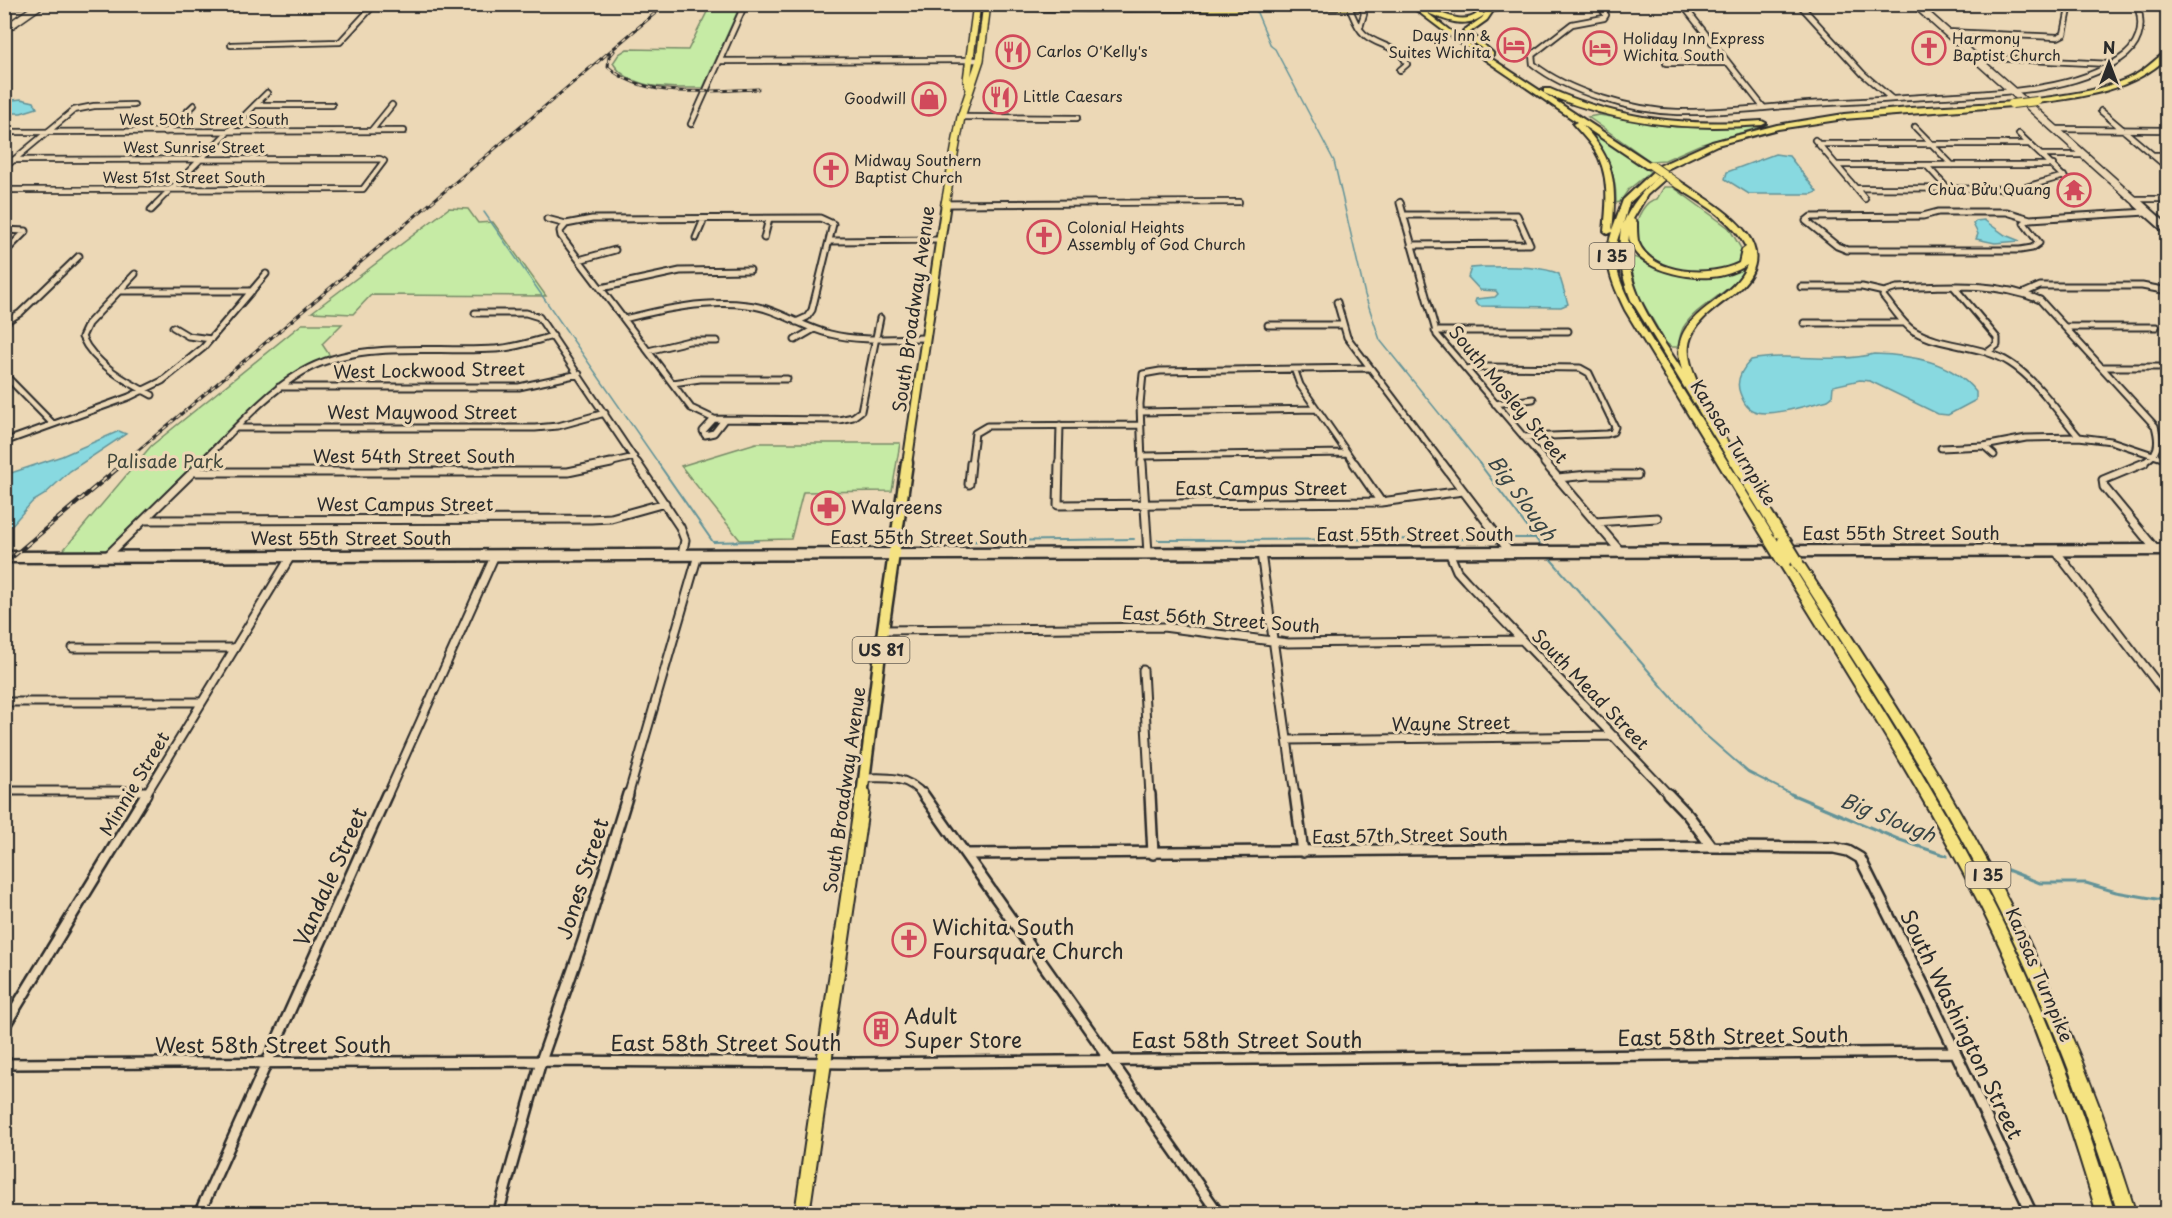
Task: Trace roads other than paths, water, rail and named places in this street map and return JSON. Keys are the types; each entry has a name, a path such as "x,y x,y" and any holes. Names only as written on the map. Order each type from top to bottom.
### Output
{"highway":[{"path":"1411,4 1455,38 1548,96 1738,227 1748,241 1753,264 1743,281 1701,317 1687,334 1685,341 1687,370 1713,426"},
{"path":"1476,5 1487,13"},
{"path":"1492,55 1466,31 1485,19 1487,13 1496,7 1515,5"},
{"path":"1422,7 1442,17 1460,20 1472,20 1481,14 1474,9 1444,6"},
{"path":"1422,7 1548,96 1589,136 1606,164 1612,184 1606,242 1612,258"},
{"name":"Kansas Turnpike","path":"2039,103 2129,80 2150,69 2168,53"},
{"name":"Kansas Turnpike","path":"2106,1214 2040,1021 1990,910 1920,782 1790,562 1784,541 1639,307 1625,274 1622,244 1627,222 1637,204 1654,184 1687,161 1716,149 1785,129 1858,119 2084,98 2124,87 2149,76 2168,64"},
{"path":"1548,96 1600,113 1674,126 1732,125 1876,114"},
{"name":"Kansas Turnpike","path":"2014,106 1815,120 1761,130 1712,144 1673,162 1644,182 1624,207 1614,232 1612,258 1616,278 1630,312 1771,541 1790,562 1950,806 2002,901 2068,1046 2088,1096 2127,1214"},
{"path":"1654,184 1632,224 1634,243 1642,256 1660,266 1690,273 1723,273 1742,266 1746,259 1746,251 1734,229 1677,184"}],"main road":[{"path":"1066,4 1083,6 1126,4"},
{"path":"977,5 1040,7 1476,5"},
{"name":"South Broadway Avenue","path":"969,87 967,80 977,5"},
{"name":"South Broadway Avenue","path":"802,1214 940,240 961,117 969,87 975,81 980,60 987,6"}],"street":[{"path":"4,4 21,4"},
{"path":"4,30 41,4"},
{"path":"231,45 340,42 375,4"},
{"path":"691,124 746,4"},
{"path":"902,4 977,5"},
{"path":"1476,5 1525,4"},
{"path":"1599,4 1605,12 1604,18 1567,27 1532,55 1531,59 1537,68 1576,88 1653,109 1695,111 2012,91 2069,80 2112,64 2132,50 2142,32 2142,19 2138,8"},
{"path":"1682,4 1763,107"},
{"path":"1798,4 1876,86 1892,99"},
{"path":"1915,4 2168,231"},
{"path":"1348,5 1356,24 1363,33 1398,52 1406,60 1407,64 1401,70"},
{"path":"1360,27 1364,14 1362,5"},
{"path":"1946,32 2059,37 2064,34 2069,9"},
{"path":"1974,57 2112,64"},
{"path":"720,61 980,60"},
{"path":"1666,63 1728,63"},
{"path":"151,210 267,93"},
{"path":"4,168 79,109 94,106 134,105"},
{"path":"166,132 194,105"},
{"path":"255,105 332,105"},
{"path":"370,131 392,105"},
{"path":"2101,111 2168,168"},
{"path":"961,117 1077,117"},
{"path":"1915,128 1952,165"},
{"path":"2055,129 2168,130"},
{"name":"West 50th Street South","path":"4,132 404,131"},
{"path":"2019,134 2070,182"},
{"path":"1865,199 1816,142 2030,144"},
{"path":"2042,155 2084,155"},
{"path":"2152,155 2168,155"},
{"name":"West Sunrise Street","path":"4,160 383,160 363,189"},
{"path":"1837,165 2053,165"},
{"path":"1927,165 1948,189"},
{"path":"1856,188 2029,188 2064,176"},
{"name":"West 51st Street South","path":"4,190 363,189"},
{"path":"2132,199 2168,199"},
{"path":"946,204 1239,202"},
{"name":"South Mosley Street","path":"1400,202 1435,331 1621,552"},
{"path":"2030,219 2024,223 2039,243 2032,248 1858,251 1841,248 1808,224 1806,219 1811,217 1923,216 1938,212 2007,212 2030,219 2147,212"},
{"path":"1403,215 1516,215 1530,244 1411,245"},
{"path":"548,219 566,224 592,219 820,218 831,221 834,224 831,241 811,313 796,322"},
{"path":"696,238 704,219"},
{"path":"764,238 770,219"},
{"path":"566,224 560,231 561,236 648,351 692,408 714,419 842,420 856,415 861,411 880,318"},
{"path":"4,230 26,231 4,253"},
{"path":"831,241 940,240"},
{"path":"579,260 615,250"},
{"path":"4,323 20,313 78,256"},
{"path":"601,288 675,272 750,270"},
{"path":"135,274 88,324 83,332 83,342 124,381 152,395"},
{"path":"4,442 144,391 180,367 211,339 266,274"},
{"path":"1801,287 1862,286 1884,292 1897,288 1997,287 2024,293 2040,300 2155,426 2160,436 2160,446 2155,456 2142,465 2103,480 2104,487 2162,550"},
{"path":"2024,293 2040,286 2142,286 2168,291"},
{"path":"1954,287 1997,338 1997,345 1988,352"},
{"path":"119,291 252,291"},
{"path":"1884,292 1883,296 1904,323 1922,335 1988,352 2009,362 2024,373 2079,438"},
{"path":"1337,302 1347,337 1464,491 1513,551"},
{"path":"624,319 680,306 735,304 768,309 814,330 844,337 926,339"},
{"path":"475,313 539,317 684,534 682,555"},
{"path":"1804,323 1904,323"},
{"path":"1268,325 1342,325"},
{"path":"173,327 188,336 211,339"},
{"path":"2066,327 2156,327"},
{"path":"795,340 814,330"},
{"path":"1435,331 1568,331"},
{"path":"107,556 236,428 279,387 299,372 327,360 378,350 502,348 553,336"},
{"path":"648,351 689,342 717,341"},
{"path":"1466,369 1492,367 1582,369 1591,378 1614,430 1607,434 1523,437"},
{"path":"2102,367 2159,367"},
{"path":"1148,553 1141,425 1140,379 1143,374 1369,368"},
{"path":"1295,371 1300,385 1381,502"},
{"path":"4,374 53,424"},
{"name":"West Lockwood Street","path":"279,387 519,387 579,374"},
{"path":"673,383 700,379 787,379"},
{"path":"1495,404 1533,399"},
{"path":"1141,412 1316,409"},
{"name":"West Maywood Street","path":"236,428 535,428 558,426 605,413"},
{"path":"714,419 703,431 705,435 714,433 724,420"},
{"path":"969,484 974,437 977,430 982,428 998,425 1141,425"},
{"name":"East Campus Street","path":"1060,425 1058,505 1381,502 1464,491"},
{"path":"1941,448 1984,446 2026,438 2079,438 2111,441 2168,460"},
{"path":"1984,446 1994,455"},
{"path":"1143,456 1346,453"},
{"name":"West 54th Street South","path":"192,472 568,472 634,457"},
{"path":"1558,478 1588,475 1637,475"},
{"name":"West Campus Street","path":"144,520 591,519 611,518 664,503"},
{"path":"1595,522 1657,518"},
{"path":"2055,550 2168,697"},
{"name":"East 55th Street South","path":"698,555 2162,550"},
{"name":"South Mead Street","path":"1449,552 1457,571 1688,815 1712,848"},
{"path":"1261,553 1303,852"},
{"name":"Vandale Street","path":"199,1214 495,555"},
{"name":"West 55th Street South","path":"4,557 698,555"},
{"name":"Jones Street","path":"498,1214 541,1061 583,941 622,817 698,555"},
{"name":"Minnie Street","path":"4,1027 291,556"},
{"name":"East 56th Street South","path":"883,630 1163,627 1273,642 1521,640"},
{"path":"74,648 235,648"},
{"path":"1143,670 1153,854"},
{"path":"4,702 202,702"},
{"name":"Wayne Street","path":"1288,740 1614,736"},
{"path":"865,778 894,777 915,786 966,854 1219,1214"},
{"path":"4,791 148,791"},
{"name":"East 57th Street South","path":"966,854 1712,848 1834,848 1854,854"},
{"name":"South Washington Street","path":"1854,854 1860,858 2032,1214"},
{"name":"East 58th Street South","path":"541,1061 823,1062 1954,1052"},
{"name":"West 58th Street South","path":"4,1064 541,1061"}],"water":[{"path":"21,99 34,102 37,108 21,113 5,113 5,101"},
{"path":"1775,154 1789,156 1817,192 1812,194 1749,194 1725,179 1727,172"},
{"path":"1984,220 2005,235 2020,241 1995,243 1976,239 1978,234 1973,224"},
{"path":"1471,268 1533,268 1559,274 1568,304 1561,307 1479,306 1475,302 1476,299 1495,297 1498,294 1496,291 1480,290 1468,277"},
{"path":"1874,354 1916,358 1943,367 1955,373 1976,392 1976,400 1948,415 1938,414 1870,381 1860,380 1833,386 1832,397 1828,400 1790,410 1761,413 1751,410 1742,399 1738,384 1740,375 1751,360 1782,357 1843,358"},
{"path":"119,431 126,434 70,471 44,495 32,502 5,530 5,475 62,456"}],"waterway":[{"name":"Big Slough","path":"1255,8 1271,46 1275,49 1334,161 1365,295 1380,340 1480,464"},
{"path":"484,212 659,464"},
{"path":"658,463 713,542 758,541"},
{"name":"Big Slough","path":"1479,463 1535,538"},
{"path":"1513,538 1535,538"},
{"name":"Big Slough","path":"1535,538 1542,547"},
{"path":"923,542 1134,539"},
{"path":"1158,540 1484,539"},
{"name":"Big Slough","path":"1547,555 1702,732 1748,772 1791,794"},
{"name":"Big Slough","path":"1791,794 1900,840 1947,856"},
{"name":"Big Slough","path":"2005,869 2040,883 2086,883 2116,892 2168,901"}],"railway":[{"path":"122,464 666,4"},
{"path":"614,51 609,57 608,67 624,78 641,85 680,91 758,89"},
{"path":"4,564 124,463"}],"place":[{"name":"Days Inn & Suites Wichita","path":"1514,45"},
{"name":"Holiday Inn Express Wichita South","path":"1600,48"},
{"name":"Harmony Baptist Church","path":"1929,48"},
{"name":"Carlos O'Kelly's","path":"1013,52"},
{"name":"Little Caesars","path":"1000,97"},
{"name":"Goodwill","path":"929,99"},
{"name":"Midway Southern Baptist Church","path":"831,170"},
{"name":"Chùa Bửu Quang","path":"2074,190"},
{"name":"Colonial Heights Assembly of God Church","path":"1044,237"},
{"name":"Walgreens","path":"828,508"},
{"name":"Wichita South Foursquare Church","path":"909,940"},
{"name":"Adult Super Store","path":"881,1029"}],"park label":[{"name":"Palisade Park","path":"165,462"}]}
